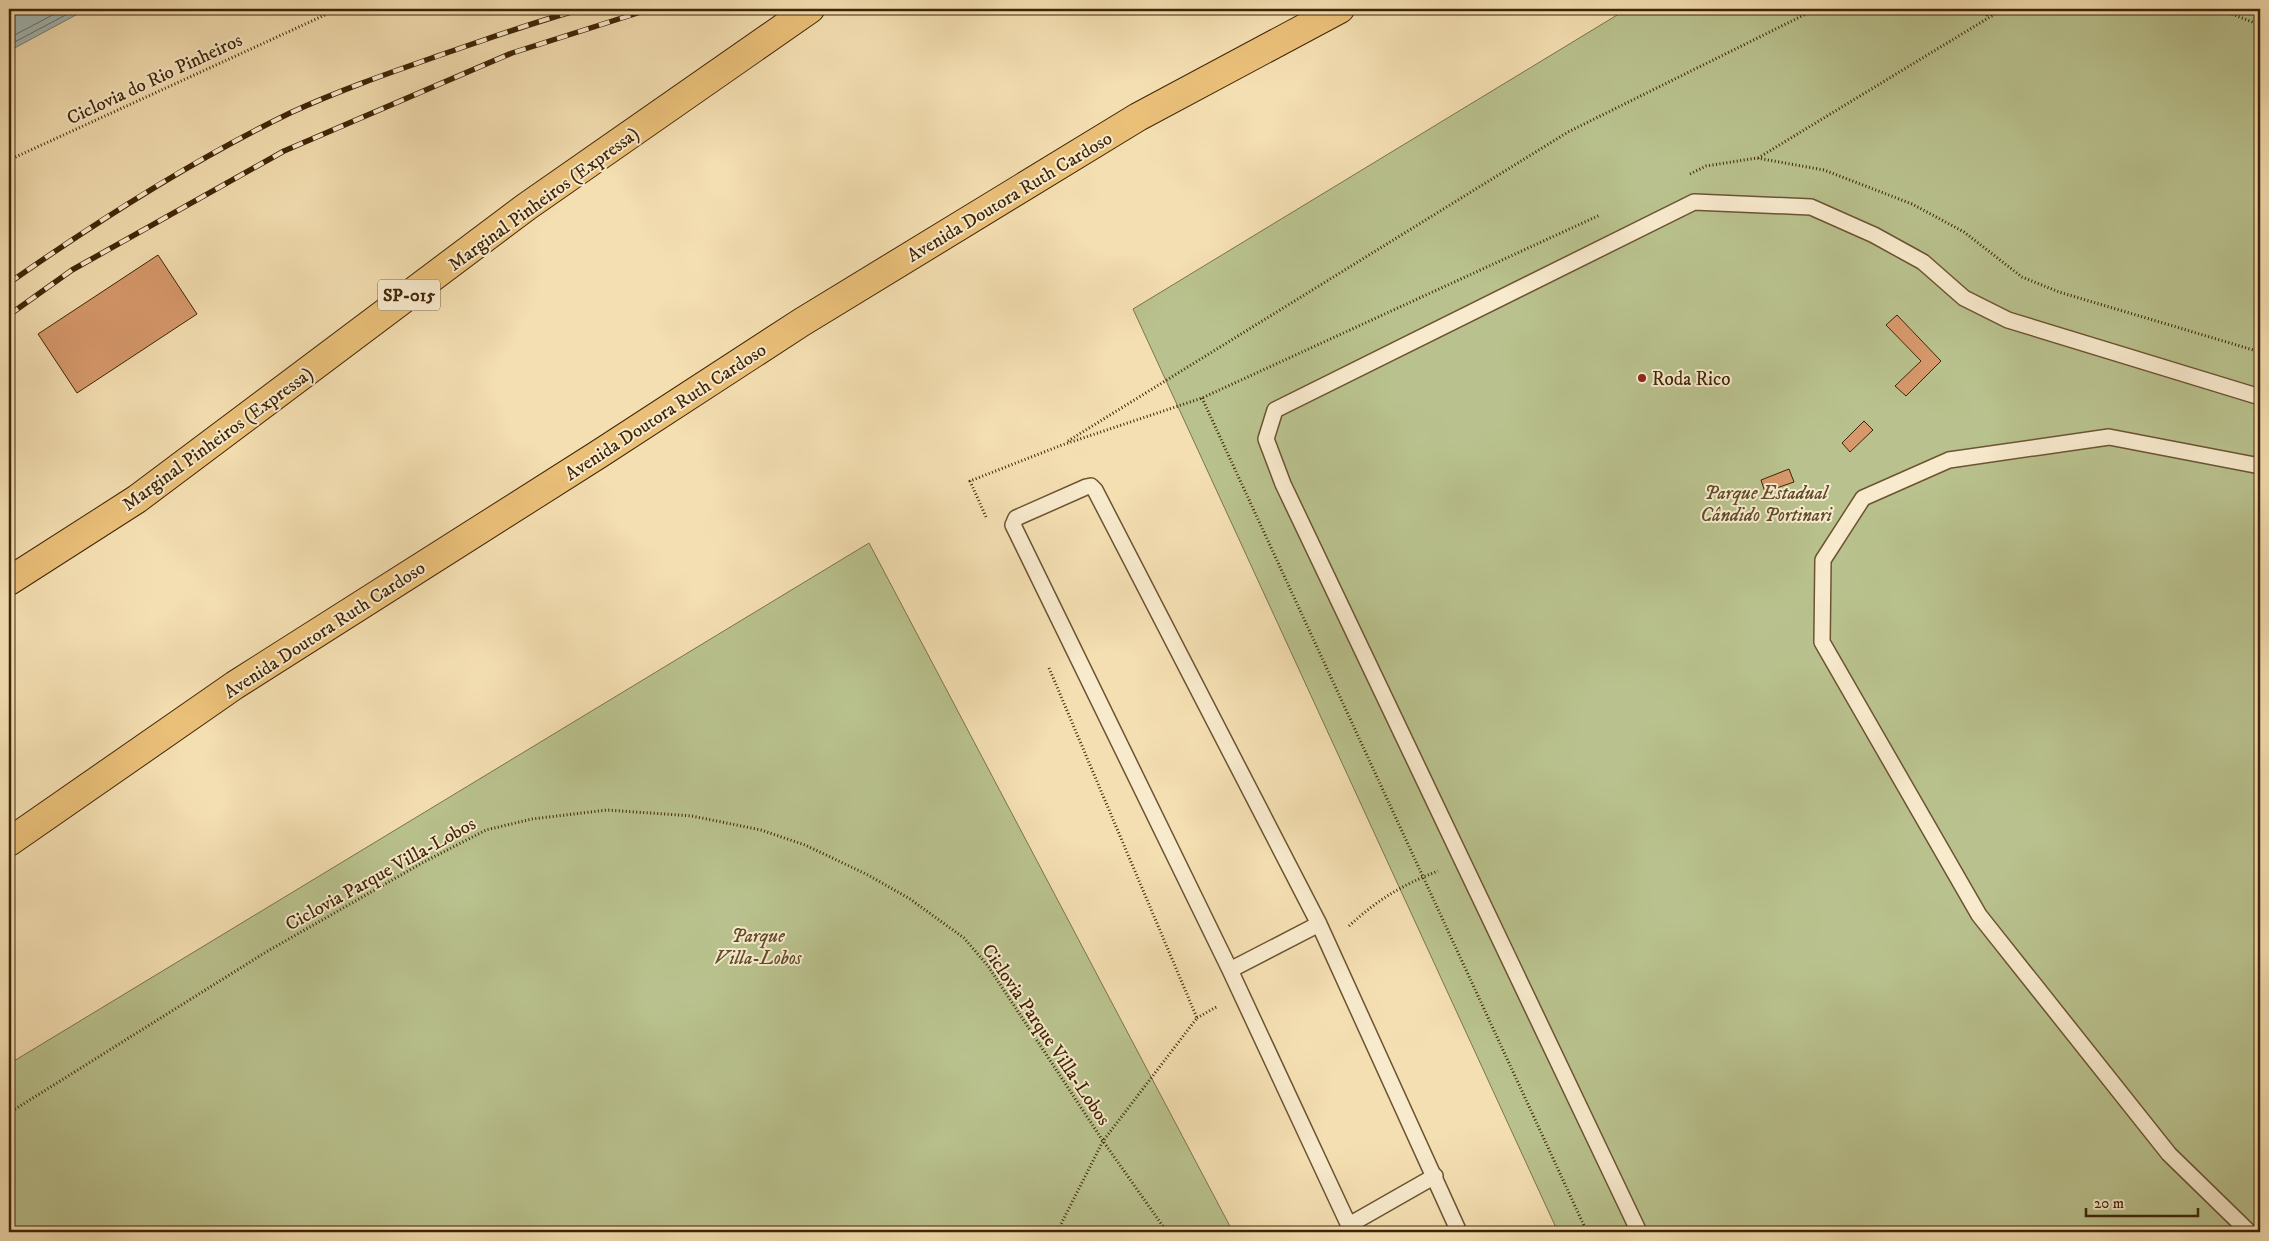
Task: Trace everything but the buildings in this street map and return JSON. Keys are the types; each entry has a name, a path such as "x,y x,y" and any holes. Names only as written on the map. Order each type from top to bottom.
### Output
{"highway":[{"name":"Marginal Pinheiros (Expressa)","path":"9,581 137,499 526,207 810,9"},
{"name":"Avenida Doutora Ruth Cardoso","path":"9,842 235,685 599,454 802,322 1138,117 1340,9"}],"lane":[{"path":"1639,1232 1283,484 1266,439 1276,410 1694,202 1811,207 1874,235 1923,262 1964,298 2008,320 2260,397"},
{"path":"2250,1232 2169,1154 1979,915 1822,642 1823,560 1863,498 1948,460 2109,437 2260,466"},
{"path":"1435,1176 1351,1229 1230,970 1013,525 1016,518 1086,486 1091,486 1095,490 1319,924 1435,1176 1459,1232"},
{"path":"1230,970 1319,924"}],"path":[{"name":"Ciclovia do Rio Pinheiros","path":"9,160 338,9"},
{"path":"1062,445 1568,132 1816,9"},
{"path":"1984,9 1988,16"},
{"path":"1757,158 1988,16 2003,9"},
{"path":"2220,9 2260,25"},
{"path":"1688,175 1706,166 1757,158 1824,170 1912,204 1964,232 2022,277 2058,292 2260,352"},
{"path":"990,526 970,481 1062,445 1202,398 1607,212"},
{"path":"1202,398 1587,1232"},
{"path":"1047,663 1197,1018 1103,1141 1057,1232"},
{"name":"Ciclovia Parque Villa-Lobos","path":"9,1113 266,952 422,863 486,830 532,819 607,810 692,816 762,830 805,845 868,875 910,899 964,938 988,966 1103,1141 1167,1232"},
{"path":"1370,906 1393,891 1464,861"}],"green space":[{"name":"Parque Estadual Cândido Portinari","path":"1627,9 2260,9 2260,1232 1558,1232 1133,309"},
{"name":"Parque Villa-Lobos","path":"869,543 1233,1232 9,1232 9,1064"}],"water":[{"path":"9,9 87,9 9,51"}],"railway":[{"path":"9,283 146,192 217,151 290,113 349,88 409,66 515,29 582,9"},
{"path":"9,315 72,270 284,151 512,53 650,9"}],"place":[{"name":"Roda Rico","path":"1642,378"}]}
